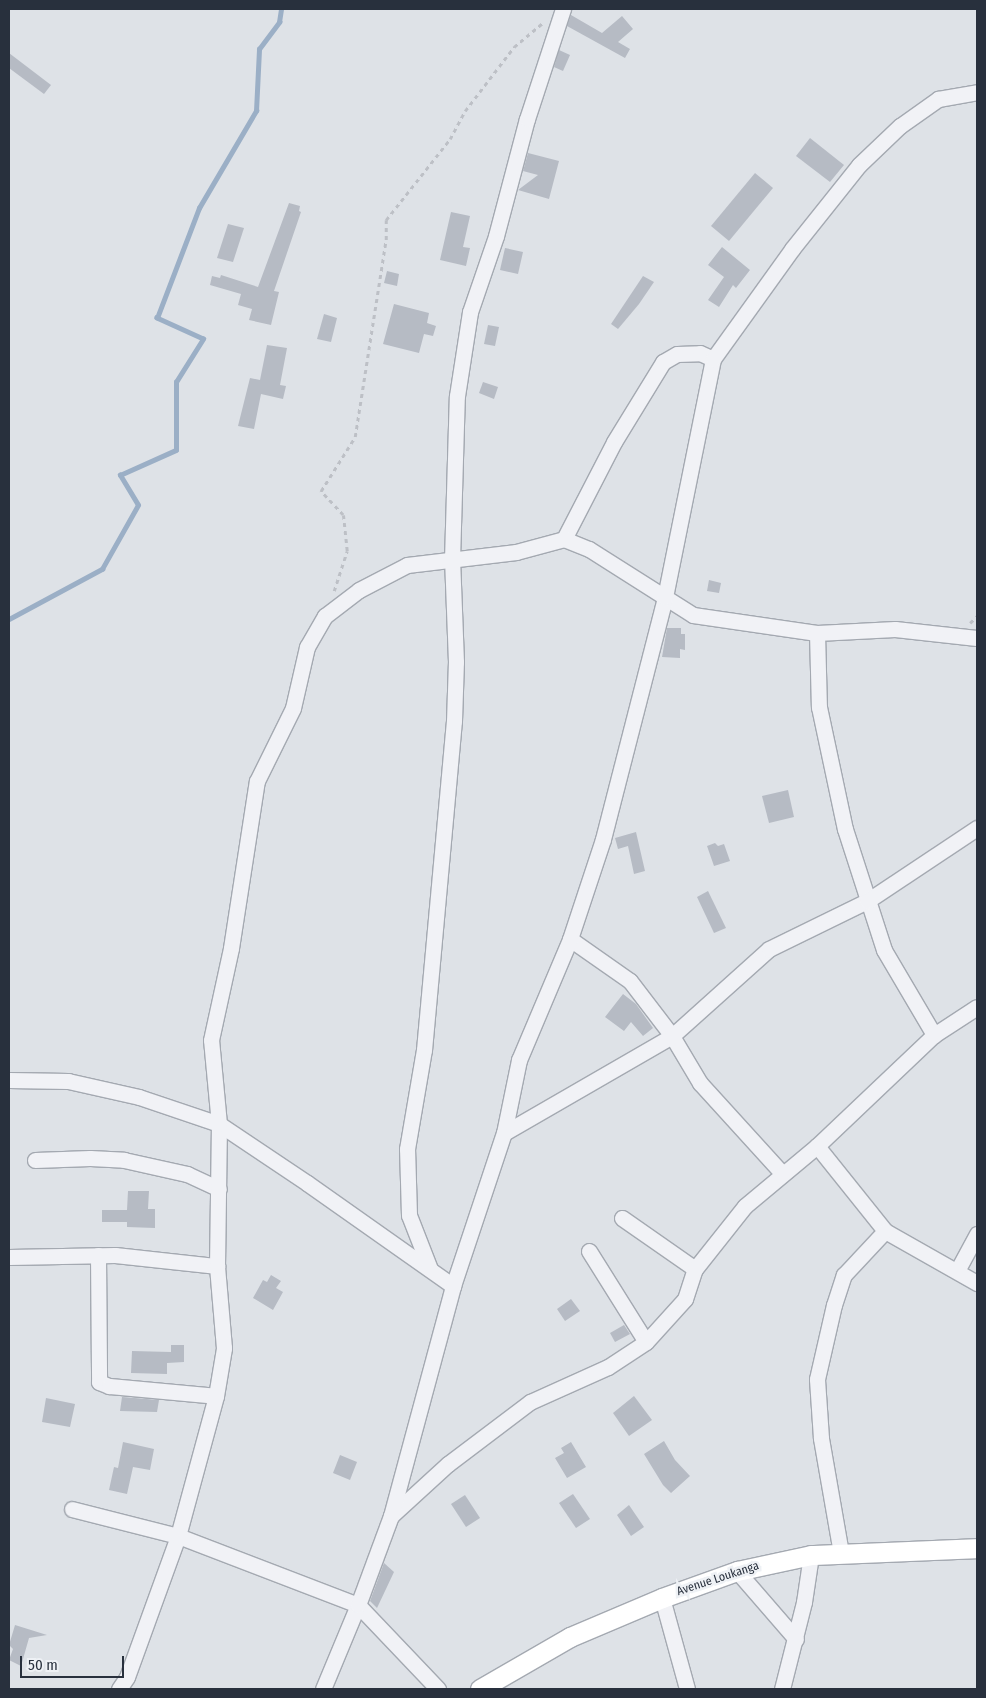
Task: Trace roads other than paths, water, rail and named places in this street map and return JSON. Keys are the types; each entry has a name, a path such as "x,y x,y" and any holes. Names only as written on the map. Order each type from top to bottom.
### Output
{"main road":[{"name":"Avenue Loukanga","path":"480,1689 570,1637 662,1598 737,1571 812,1556 977,1548"}],"street":[{"path":"430,1269 410,1215 407,1149 424,1050 454,721 456,662 452,560 457,396 470,312 496,236 527,119 562,9"},
{"path":"323,1689 358,1605 391,1516 453,1286 504,1132 519,1060 570,939 603,839 665,597 713,359 792,249 859,165 900,126 938,99 977,92"},
{"path":"564,539 614,442 662,362 677,354 700,354 713,359"},
{"path":"119,1689 127,1677 178,1536 216,1396 224,1348 217,1266 219,1124 211,1040 231,948 257,781 293,708 307,647 325,616 359,590 407,564 516,552 564,539 589,548 693,615 817,634 895,629 977,638"},
{"path":"817,634 819,707 845,829 884,950 934,1036"},
{"path":"504,1132 672,1036 768,949 867,901 977,828"},
{"path":"570,939 630,981 672,1036 700,1083 782,1173"},
{"path":"391,1516 448,1464 530,1402 608,1367 646,1342 685,1299 695,1270 745,1206 782,1173 817,1146 934,1036 977,1007"},
{"path":"9,1080 68,1081 139,1097 219,1124 453,1286"},
{"path":"817,1146 885,1231 977,1283"},
{"path":"35,1160 90,1158 124,1160 187,1174 219,1189"},
{"path":"622,1218 695,1270"},
{"path":"841,1554 821,1438 817,1379 832,1313 844,1275 885,1231"},
{"path":"957,1270 977,1234"},
{"path":"588,1251 646,1342"},
{"path":"9,1256 98,1255 217,1266"},
{"path":"98,1255 99,1382 109,1386 216,1396"},
{"path":"72,1509 178,1536 358,1605 438,1689"},
{"path":"782,1689 796,1639 812,1556"},
{"path":"737,1571 796,1639"},
{"path":"662,1598 687,1689"}],"waterway":[{"path":"9,619 102,569 138,505 120,475 176,450 176,382 203,339 157,318 199,208 256,111 259,49 279,22 281,9"}]}
